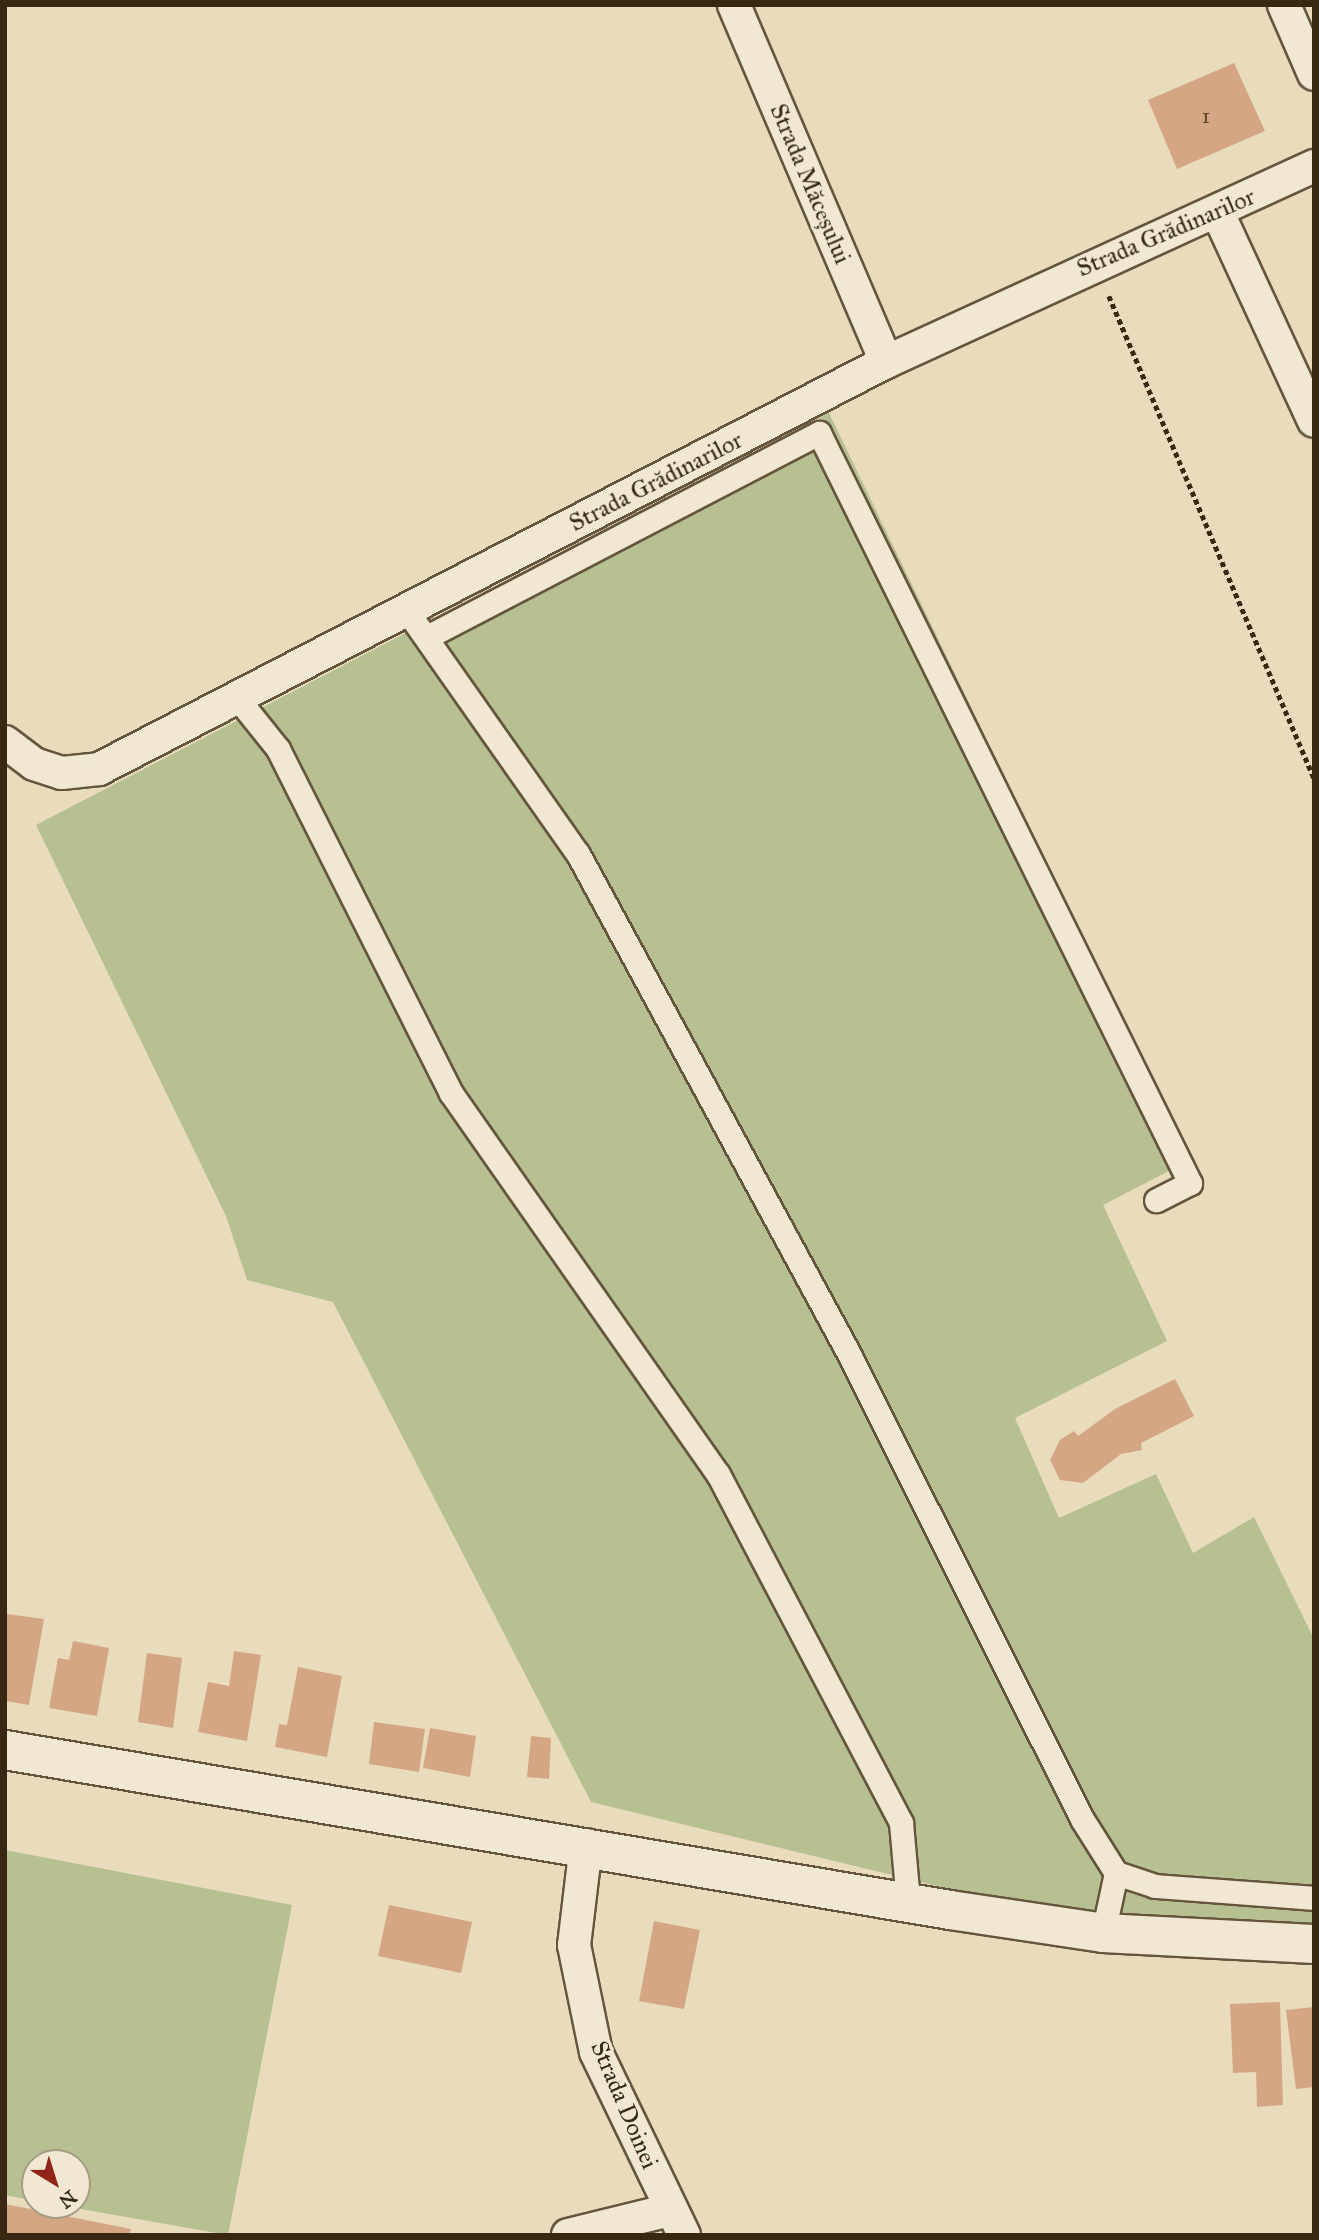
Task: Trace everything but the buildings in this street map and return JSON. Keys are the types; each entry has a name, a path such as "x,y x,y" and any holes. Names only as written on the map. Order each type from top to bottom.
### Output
{"main road":[{"path":"5,1751 586,1844 908,1902 1103,1933 1314,1944"}],"street":[{"name":"Strada Măceșului","path":"734,5 887,362"},
{"path":"1284,5 1314,74"},
{"name":"Strada Grădinarilor","path":"5,742 34,764 62,772 99,769 887,362 1094,262 1217,211 1314,166"},
{"path":"1217,211 1314,421"},
{"path":"427,637 819,433 1190,1183 1156,1200"},
{"path":"407,611 578,854 849,1354 1082,1819 1116,1873 1155,1886 1314,1898"},
{"path":"237,699 278,749 451,1093 718,1474 901,1823 908,1902"},
{"name":"Strada Doinei","path":"586,1844 574,1945 596,2052 677,2222"},
{"path":"1103,1933 1116,1873"},
{"path":"568,2235 677,2222"}],"path":[{"path":"1094,262 1314,778"}],"green space":[{"path":"829,413 1190,1160 1103,1205 1167,1341 1015,1418 1059,1518 1156,1474 1193,1553 1254,1517 1314,1639 1314,1922 1155,1922 1028,1908 591,1802 333,1302 247,1280 226,1216 36,825"},
{"path":"5,1850 292,1905 228,2235 91,2211 91,2149 21,2149 21,2198 5,2195"}]}
